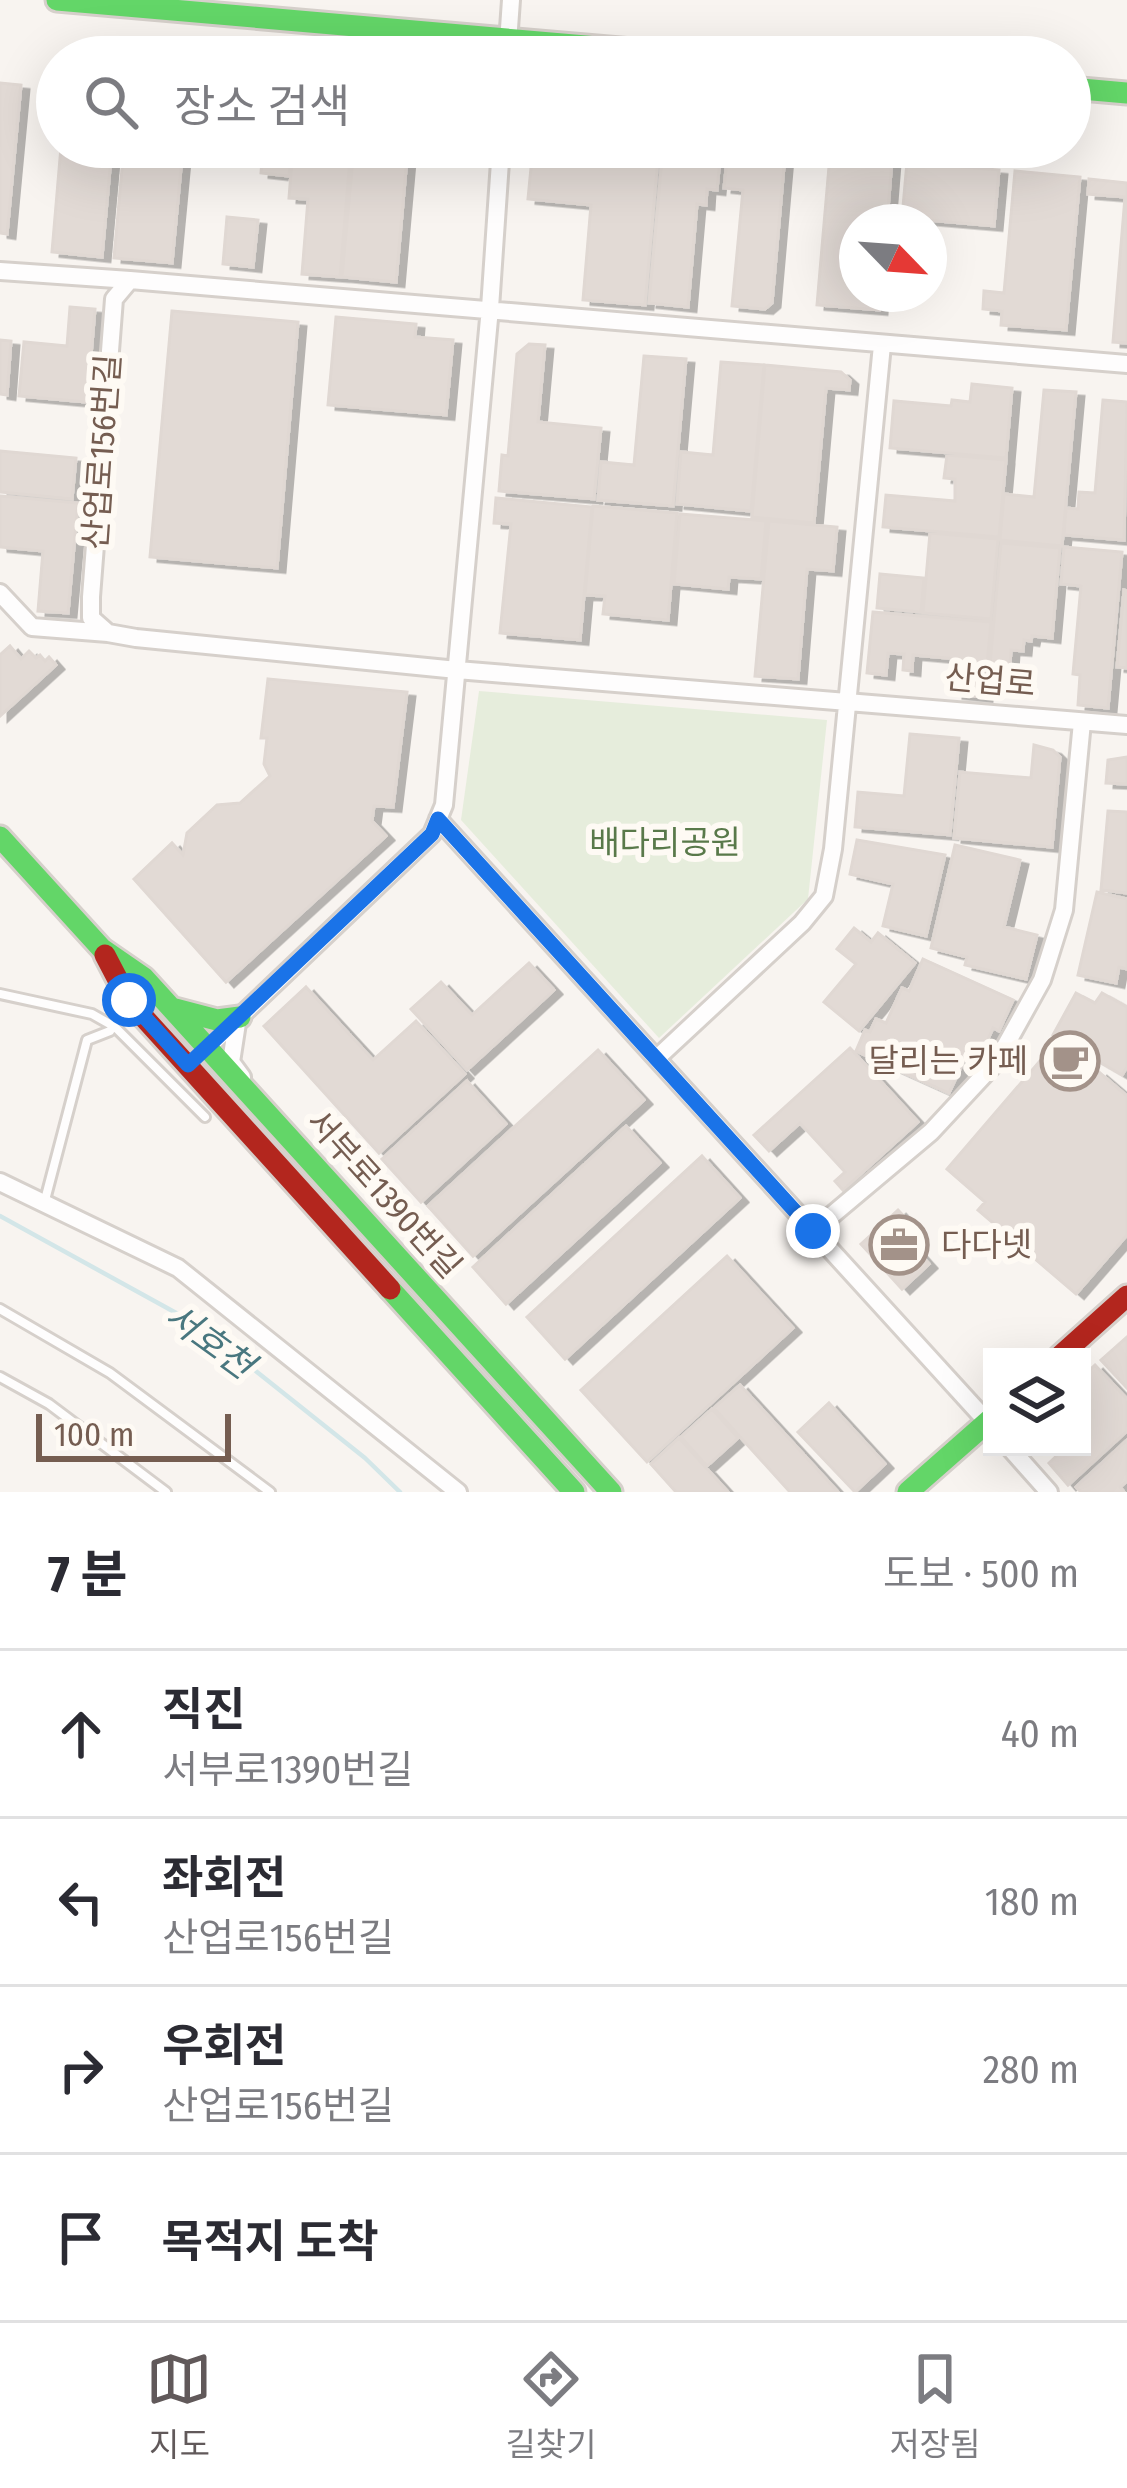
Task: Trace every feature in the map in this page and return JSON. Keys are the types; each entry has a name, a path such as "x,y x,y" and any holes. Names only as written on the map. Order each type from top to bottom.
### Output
{"street":[{"path":"57,0 394,36"},
{"path":"508,36 512,0"},
{"path":"1091,90 1127,93"},
{"path":"188,1065 432,834 444,805 500,168"},
{"path":"0,271 1127,364"},
{"name":"산업로156번길","path":"108,633 91,618 91,597 114,299 130,280"},
{"path":"657,1058 802,923 824,896 833,849 881,345"},
{"path":"0,592 32,627 457,670 847,702"},
{"name":"산업로","path":"847,702 1127,725"},
{"path":"813,1231 931,1132 997,1061 1042,980 1064,910 1082,722"},
{"path":"438,819 983,1414"},
{"name":"서부로1390번길","path":"0,837 102,949 143,978 610,1492"},
{"name":"서부로1390번길","path":"102,949 129,1000 574,1492"},
{"path":"169,1006 217,1020 240,1017"},
{"path":"240,1017 233,1032 231,1061 275,1122"},
{"path":"0,1182 178,1268 458,1492"},
{"path":"1069,1348 1127,1296"},
{"path":"908,1492 983,1428"},
{"path":"1018,1456 1049,1492"}],"lane":[{"path":"0,994 92,1014 115,1027 206,1118"},
{"path":"44,1203 86,1040 115,1027 129,1000"},
{"path":"0,1309 110,1372 270,1492"},
{"path":"0,1378 49,1404 166,1492"}],"green space":[{"name":"배다리공원","path":"479,691 827,720 808,899 659,1038 461,820"}],"building":[{"path":"0,83 21,85 7,234 0,233"},
{"path":"59,168 110,168 102,257 52,252"},
{"path":"122,168 181,168 172,263 114,258"},
{"path":"261,168 290,168 289,176 261,173"},
{"path":"291,168 349,168 340,277 302,274 308,199 289,198"},
{"path":"352,168 406,168 396,282 342,277"},
{"path":"531,168 657,168 645,305 583,300 591,205 528,199"},
{"path":"661,168 719,168 717,190 707,189 706,205 697,204 688,307 649,303"},
{"path":"726,168 784,168 772,303 765,309 732,306 743,190 724,188"},
{"path":"829,168 891,168 888,204 839,204 839,307 817,305"},
{"path":"906,168 999,170 994,226 947,222 947,204 903,204"},
{"path":"1015,171 1080,177 1066,330 1001,325 1002,311 983,309 984,291 1004,293"},
{"path":"1089,179 1127,183 1127,343 1113,342 1125,197 1088,194"},
{"path":"227,217 258,220 253,267 223,264"},
{"path":"70,307 95,309 87,402 19,396 24,342 67,346"},
{"path":"172,311 298,322 277,568 150,557"},
{"path":"336,317 416,324 415,337 453,340 446,415 328,405"},
{"path":"0,340 11,341 7,395 0,394"},
{"path":"529,344 545,345 538,422 601,428 594,499 499,491 502,455 508,456 517,354"},
{"path":"644,356 686,359 673,506 598,500 601,462 634,465"},
{"path":"721,362 764,365 751,511 677,504 681,452 713,455"},
{"path":"765,365 841,372 850,380 849,390 826,388 814,523 752,517"},
{"path":"972,384 1012,388 1006,458 890,448 894,401 951,406 952,400 970,402"},
{"path":"1044,390 1076,392 1062,546 1000,540 1004,494 1034,497"},
{"path":"1103,400 1127,402 1124,540 1064,535 1066,508 1078,509 1079,492 1095,493"},
{"path":"0,451 76,458 72,499 0,492"},
{"path":"947,455 1006,460 999,537 883,527 886,495 955,501 955,479 944,478"},
{"path":"0,496 78,503 68,613 38,611 43,551 0,547"},
{"path":"496,498 592,507 580,640 500,633 511,524 494,523"},
{"path":"593,506 677,513 668,620 603,614 605,596 585,595"},
{"path":"680,514 766,521 761,579 729,577 728,589 674,584"},
{"path":"769,521 837,527 833,571 807,569 798,679 755,676"},
{"path":"930,533 998,539 991,619 923,613"},
{"path":"1001,543 1060,548 1052,638 1024,640 1023,651 1011,650 1010,666 990,664"},
{"path":"1064,547 1122,552 1108,708 1078,705 1080,675 1073,674 1081,586 1061,584"},
{"path":"880,574 924,578 921,612 877,608"},
{"path":"1127,591 1127,668 1117,667"},
{"path":"873,612 991,622 984,697 955,694 958,659 913,655 912,671 903,670 904,654 888,653 886,675 867,673"},
{"path":"10,646 21,659 29,651 45,661 49,657 56,665 0,716 0,655"},
{"path":"268,679 407,692 393,807 374,806 372,821 386,836 226,982 134,879 172,843 183,855 187,833 217,805 240,803 270,776 264,764 267,738 261,738"},
{"path":"910,734 959,738 950,835 855,827 858,792 904,796"},
{"path":"1034,745 1060,757 1052,847 954,838 960,772 1031,778"},
{"path":"1127,757 1127,784 1106,783 1108,760"},
{"path":"1108,811 1127,812 1127,893 1101,890"},
{"path":"857,840 945,855 926,936 883,926 893,884 850,874"},
{"path":"955,845 1020,860 1004,927 1037,935 1026,979 965,965 967,957 931,948"},
{"path":"1097,892 1127,899 1127,969 1119,967 1116,983 1078,975"},
{"path":"854,928 871,942 878,933 915,963 859,1031 824,1002 856,964 837,949"},
{"path":"923,959 1013,1000 979,1059 967,1054 949,1093 856,1051 876,1019 886,1023 902,988 909,991"},
{"path":"529,963 554,990 467,1070 411,1009 441,982 472,1015"},
{"path":"306,987 373,1060 416,1021 465,1074 379,1153 264,1026"},
{"path":"1076,993 1095,1003 1102,993 1127,1007 1127,1067 1122,1075 1053,1035"},
{"path":"850,1048 918,1122 843,1190 835,1181 845,1172 800,1123 769,1151 754,1135"},
{"path":"1051,1048 1090,1082 1099,1072 1127,1096 1127,1235 1076,1294 978,1210 985,1202 947,1169"},
{"path":"598,1050 644,1100 473,1256 428,1206"},
{"path":"467,1081 506,1124 421,1202 382,1159"},
{"path":"626,1126 660,1163 506,1304 473,1267"},
{"path":"702,1156 740,1198 565,1359 527,1317"},
{"path":"898,1210 914,1227 904,1236 929,1264 902,1289 861,1244"},
{"path":"727,1256 793,1328 647,1462 581,1390"},
{"path":"1127,1337 1127,1388 1101,1360"},
{"path":"1095,1365 1127,1399 1127,1431 1068,1485 1049,1463 1056,1456 1091,1456 1091,1369"},
{"path":"740,1385 838,1492 790,1492 714,1408"},
{"path":"829,1403 885,1464 855,1492 798,1432"},
{"path":"712,1409 738,1438 707,1466 681,1437"},
{"path":"679,1438 728,1492 676,1492 651,1464"},
{"path":"1127,1440 1127,1481 1120,1487 1124,1492 1081,1492 1076,1487"}],"waterway":[{"name":"서호천","path":"0,1216 198,1325 365,1458 400,1492"}],"traffic: fast":[{"path":"57,0 471,36"},
{"path":"1091,90 1127,93"},
{"path":"0,837 102,949 144,978 611,1492"},
{"path":"175,1009 217,1020 240,1017"},
{"path":"390,1289 574,1492"},
{"path":"908,1492 983,1426"}],"traffic: jam":[{"path":"105,955 129,1001 390,1289"},
{"path":"1069,1348 1127,1296"}],"place":[{"name":"달리는 카페","path":"1070,1061"},
{"name":"다다넷","path":"899,1245"}],"route":[{"path":"129,1000 188,1065 432,834 438,819 813,1231"}]}
